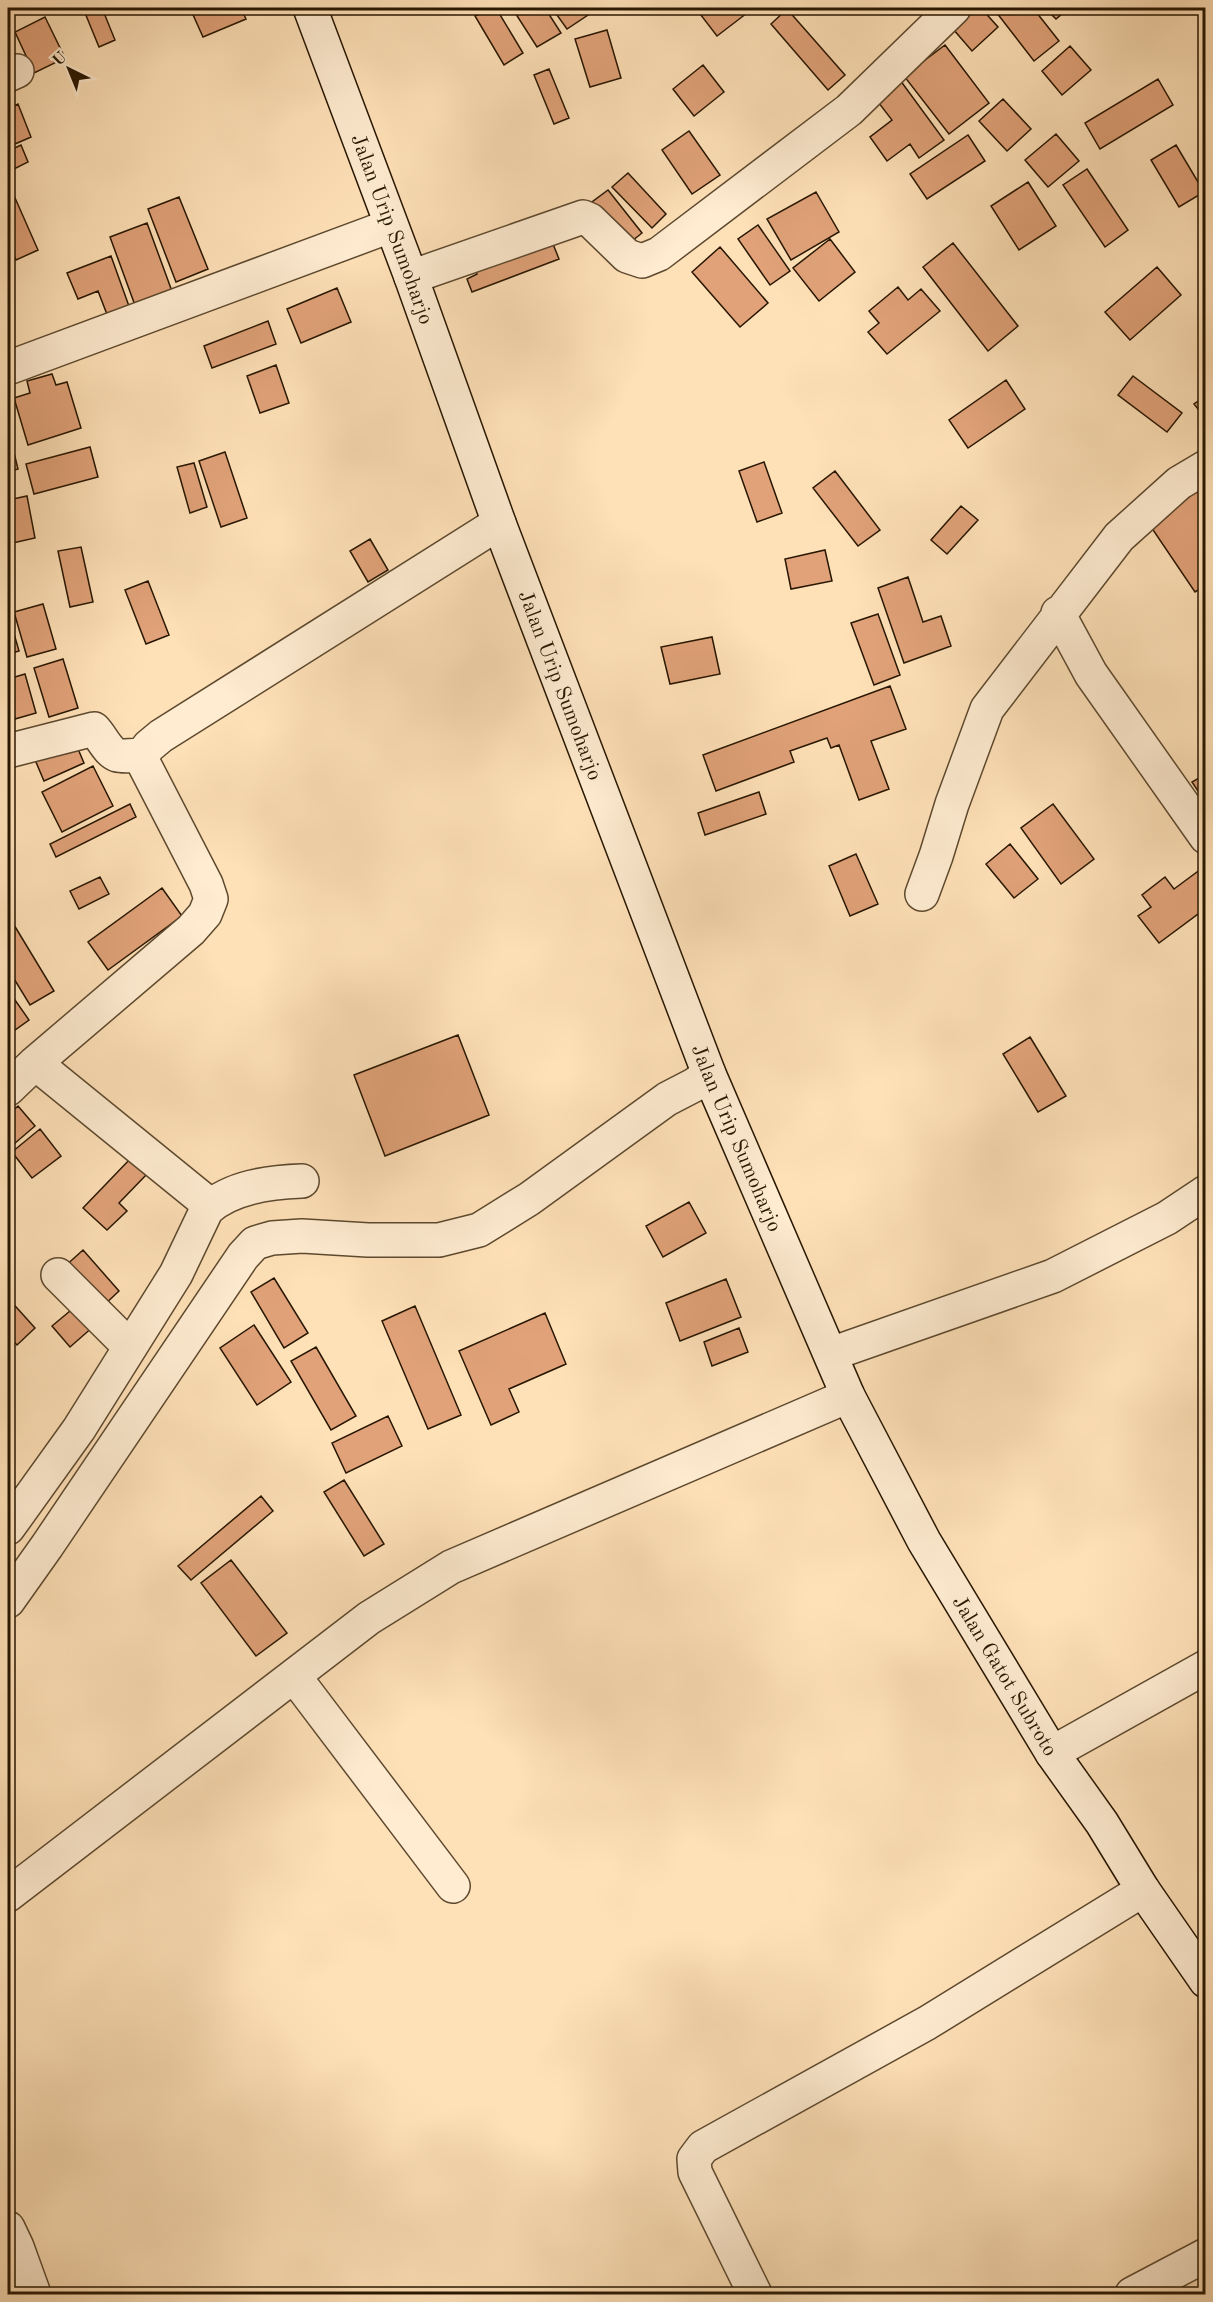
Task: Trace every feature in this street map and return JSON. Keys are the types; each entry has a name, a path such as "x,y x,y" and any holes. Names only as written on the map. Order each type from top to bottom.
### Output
{"street":[{"name":"Jalan Urip Sumoharjo","path":"310,8 499,523 709,1074 831,1354"},
{"path":"411,278 584,217 590,220 627,256 642,261 659,254 849,110 954,8"},
{"path":"8,368 390,226"},
{"path":"922,894 987,709 1063,623 1119,537 1179,483 1206,467"},
{"path":"142,755 161,736 499,523"},
{"path":"1063,623 1091,674 1206,837"},
{"path":"8,752 93,729 102,737 110,750 118,755 142,755"},
{"path":"8,1089 35,1063 191,930 205,914 211,899 206,884 144,764 142,755"},
{"path":"35,1063 211,1206"},
{"path":"8,1528 79,1429 149,1349 255,1243 272,1238 302,1236 368,1240 439,1240 479,1230 529,1199 667,1099 709,1074"},
{"path":"8,1601 149,1349 176,1274 195,1232 211,1206 214,1202 232,1194 257,1186 302,1181"},
{"path":"831,1354 1053,1276 1167,1218 1206,1192"},
{"path":"58,1275 149,1349"},
{"name":"Jalan Gatot Subroto","path":"831,1354 848,1396 924,1541 1052,1753 1102,1823 1143,1890 1204,1975"},
{"path":"8,1895 369,1618 451,1567 848,1396"},
{"path":"1052,1753 1206,1667"},
{"path":"294,1676 453,1886"},
{"path":"755,2295 694,2172 694,2159 703,2147 927,2023 1143,1890"},
{"path":"8,2228 34,2295"},
{"path":"1132,2295 1206,2255"}],"building":[{"path":"83,8 102,8 115,40 99,47"},
{"path":"190,8 241,8 246,19 203,37"},
{"path":"490,8 496,8 523,53 504,65 475,16"},
{"path":"512,8 545,8 561,33 537,47"},
{"path":"552,8 592,8 594,11 567,29"},
{"path":"700,8 749,8 751,10 717,36 697,10"},
{"path":"963,8 981,8 998,27 972,51 947,22"},
{"path":"993,8 1033,8 1059,41 1034,61"},
{"path":"1045,8 1069,8 1056,19"},
{"path":"787,9 845,75 828,90 771,24"},
{"path":"45,17 65,58 34,73 15,32"},
{"path":"607,30 621,78 590,87 575,39"},
{"path":"945,45 989,103 949,134 904,76"},
{"path":"1070,46 1091,70 1062,95 1042,71"},
{"path":"703,65 724,92 694,116 673,89"},
{"path":"549,69 569,118 554,124 534,75"},
{"path":"1158,79 1173,105 1100,149 1085,123"},
{"path":"900,80 944,140 919,158 910,144 887,161 870,137 892,120 875,98"},
{"path":"1003,99 1031,129 1007,151 979,121"},
{"path":"18,104 31,137 8,147 8,109"},
{"path":"689,131 720,175 692,194 662,150"},
{"path":"1056,134 1079,161 1048,187 1025,160"},
{"path":"968,135 985,161 927,199 910,174"},
{"path":"21,145 28,162 8,172 8,151"},
{"path":"1176,145 1204,192 1179,207 1151,160"},
{"path":"1087,169 1128,230 1105,247 1063,185"},
{"path":"628,173 666,214 652,228 612,187"},
{"path":"8,182 38,250 16,260 8,241"},
{"path":"1028,182 1056,226 1019,250 991,206"},
{"path":"608,190 642,233 627,245 592,202"},
{"path":"816,192 839,232 791,260 767,219"},
{"path":"179,197 208,269 176,282 148,209"},
{"path":"147,223 173,294 136,308 110,237"},
{"path":"758,225 790,271 770,285 738,239"},
{"path":"551,239 559,259 472,292 467,279 477,274 475,268"},
{"path":"830,239 855,272 819,301 793,268"},
{"path":"953,243 1018,326 988,351 923,267"},
{"path":"720,247 768,303 740,327 692,272"},
{"path":"111,256 130,309 108,317 98,291 78,299 67,273"},
{"path":"1157,267 1181,295 1130,340 1105,312"},
{"path":"898,287 908,300 921,289 940,311 887,354 868,332 879,323 869,311"},
{"path":"337,288 351,322 301,343 287,309"},
{"path":"268,321 276,344 212,368 204,346"},
{"path":"276,365 289,403 260,413 247,376"},
{"path":"52,374 56,385 67,382 81,428 28,445 14,398 30,393 27,381"},
{"path":"1133,376 1182,413 1167,432 1118,395"},
{"path":"1006,380 1025,409 968,448 949,420"},
{"path":"1206,396 1206,419 1194,404"},
{"path":"8,428 18,469 8,472"},
{"path":"90,447 98,477 34,494 26,464"},
{"path":"225,452 247,518 221,527 199,461"},
{"path":"764,462 782,513 757,522 739,471"},
{"path":"194,463 207,507 190,513 177,467"},
{"path":"835,471 880,530 858,546 813,488"},
{"path":"1202,482 1206,487 1206,585 1195,592 1147,521"},
{"path":"27,496 35,538 8,544 8,500"},
{"path":"961,506 978,520 947,554 931,540"},
{"path":"370,539 388,570 368,582 350,551"},
{"path":"81,547 93,602 70,607 58,551"},
{"path":"825,550 832,581 791,589 785,559"},
{"path":"908,577 923,622 941,616 951,646 904,663 878,588"},
{"path":"148,581 169,635 146,644 125,590"},
{"path":"43,604 56,649 27,657 14,612"},
{"path":"8,613 19,651 8,654"},
{"path":"878,614 900,675 874,685 851,623"},
{"path":"712,637 720,674 670,684 661,647"},
{"path":"63,659 78,708 49,717 34,668"},
{"path":"25,674 36,713 15,719 8,692 8,679"},
{"path":"890,686 906,729 871,741 889,789 859,800 839,745 831,748 827,738 790,751 794,762 716,791 703,755"},
{"path":"73,737 84,763 44,781 33,755"},
{"path":"93,766 113,806 62,832 42,792"},
{"path":"1206,774 1206,803 1192,782"},
{"path":"759,792 766,814 705,835 698,813"},
{"path":"130,804 136,817 56,857 50,844"},
{"path":"1053,804 1094,859 1061,884 1021,828"},
{"path":"1010,844 1038,879 1014,898 986,864"},
{"path":"856,854 878,904 850,916 829,866"},
{"path":"1201,869 1206,875 1206,908 1159,943 1138,916 1151,907 1142,895 1165,877 1174,889"},
{"path":"100,877 109,894 79,909 70,891"},
{"path":"162,888 182,916 108,970 88,942"},
{"path":"8,915 54,991 30,1005 8,969"},
{"path":"8,990 29,1020 8,1035"},
{"path":"458,1035 489,1115 385,1156 354,1075"},
{"path":"1030,1037 1066,1096 1038,1112 1003,1054"},
{"path":"18,1106 35,1126 14,1144 8,1136 8,1115"},
{"path":"40,1129 61,1156 32,1178 12,1152"},
{"path":"131,1158 147,1174 119,1203 127,1211 107,1230 83,1208"},
{"path":"689,1202 706,1233 663,1257 646,1226"},
{"path":"83,1250 119,1291 100,1309 63,1268"},
{"path":"274,1278 308,1333 284,1348 251,1292"},
{"path":"726,1279 741,1317 680,1341 666,1303"},
{"path":"8,1298 35,1328 17,1345 8,1335"},
{"path":"76,1306 94,1326 70,1347 52,1326"},
{"path":"415,1306 461,1415 428,1429 382,1321"},
{"path":"545,1313 566,1364 509,1389 519,1412 491,1425 459,1351"},
{"path":"254,1325 291,1382 257,1405 220,1348"},
{"path":"739,1328 748,1352 712,1366 704,1342"},
{"path":"316,1347 356,1416 331,1430 291,1361"},
{"path":"388,1416 402,1446 346,1473 332,1443"},
{"path":"344,1480 384,1544 364,1556 324,1492"},
{"path":"261,1496 273,1511 191,1580 178,1566"},
{"path":"231,1560 287,1633 256,1656 201,1583"}]}
